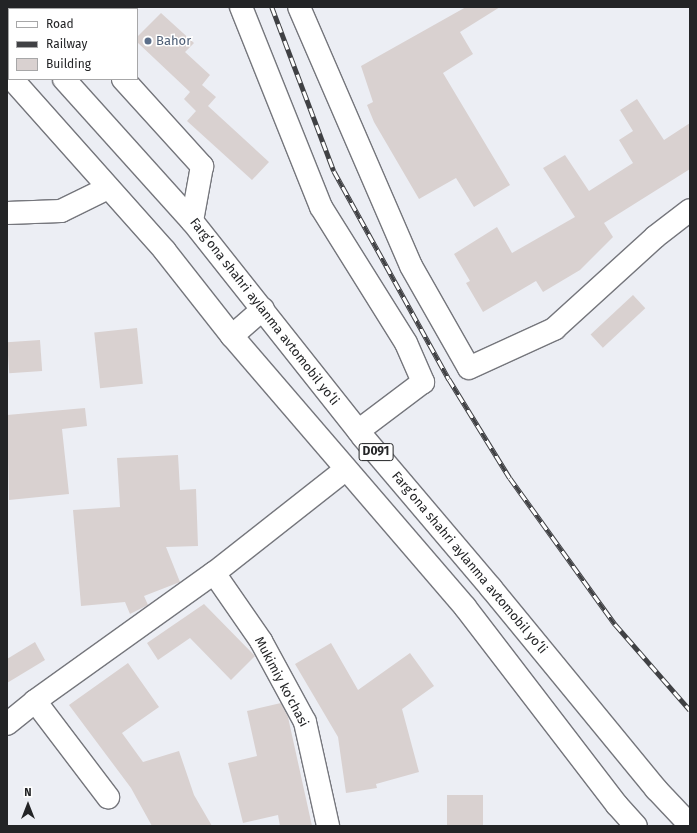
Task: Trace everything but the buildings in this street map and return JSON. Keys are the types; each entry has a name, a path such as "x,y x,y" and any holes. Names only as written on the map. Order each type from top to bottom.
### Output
{"main road":[{"path":"241,7 321,207 406,343 422,382 358,431"},
{"path":"299,7 411,266 469,368 554,329 655,236 690,210"},
{"name":"D091","path":"13,80 108,188 166,250 232,336 465,607 617,805 636,826"},
{"name":"Fargʻona shahri aylanma avtomobil yoʻli","path":"65,80 192,220 263,308 358,431 656,789 690,825"},
{"path":"124,80 202,166 192,220"},
{"path":"7,213 61,211 108,188"},
{"path":"232,336 263,308"},
{"path":"8,720 214,573 346,469"},
{"name":"Mukimiy ko'chasi","path":"214,573 260,641 305,722 328,826"},
{"path":"35,701 108,797"}],"railway":[{"path":"272,7 334,171 449,379 510,478 615,624 690,710"}],"place":[{"name":"Bahor","path":"148,41"}]}
